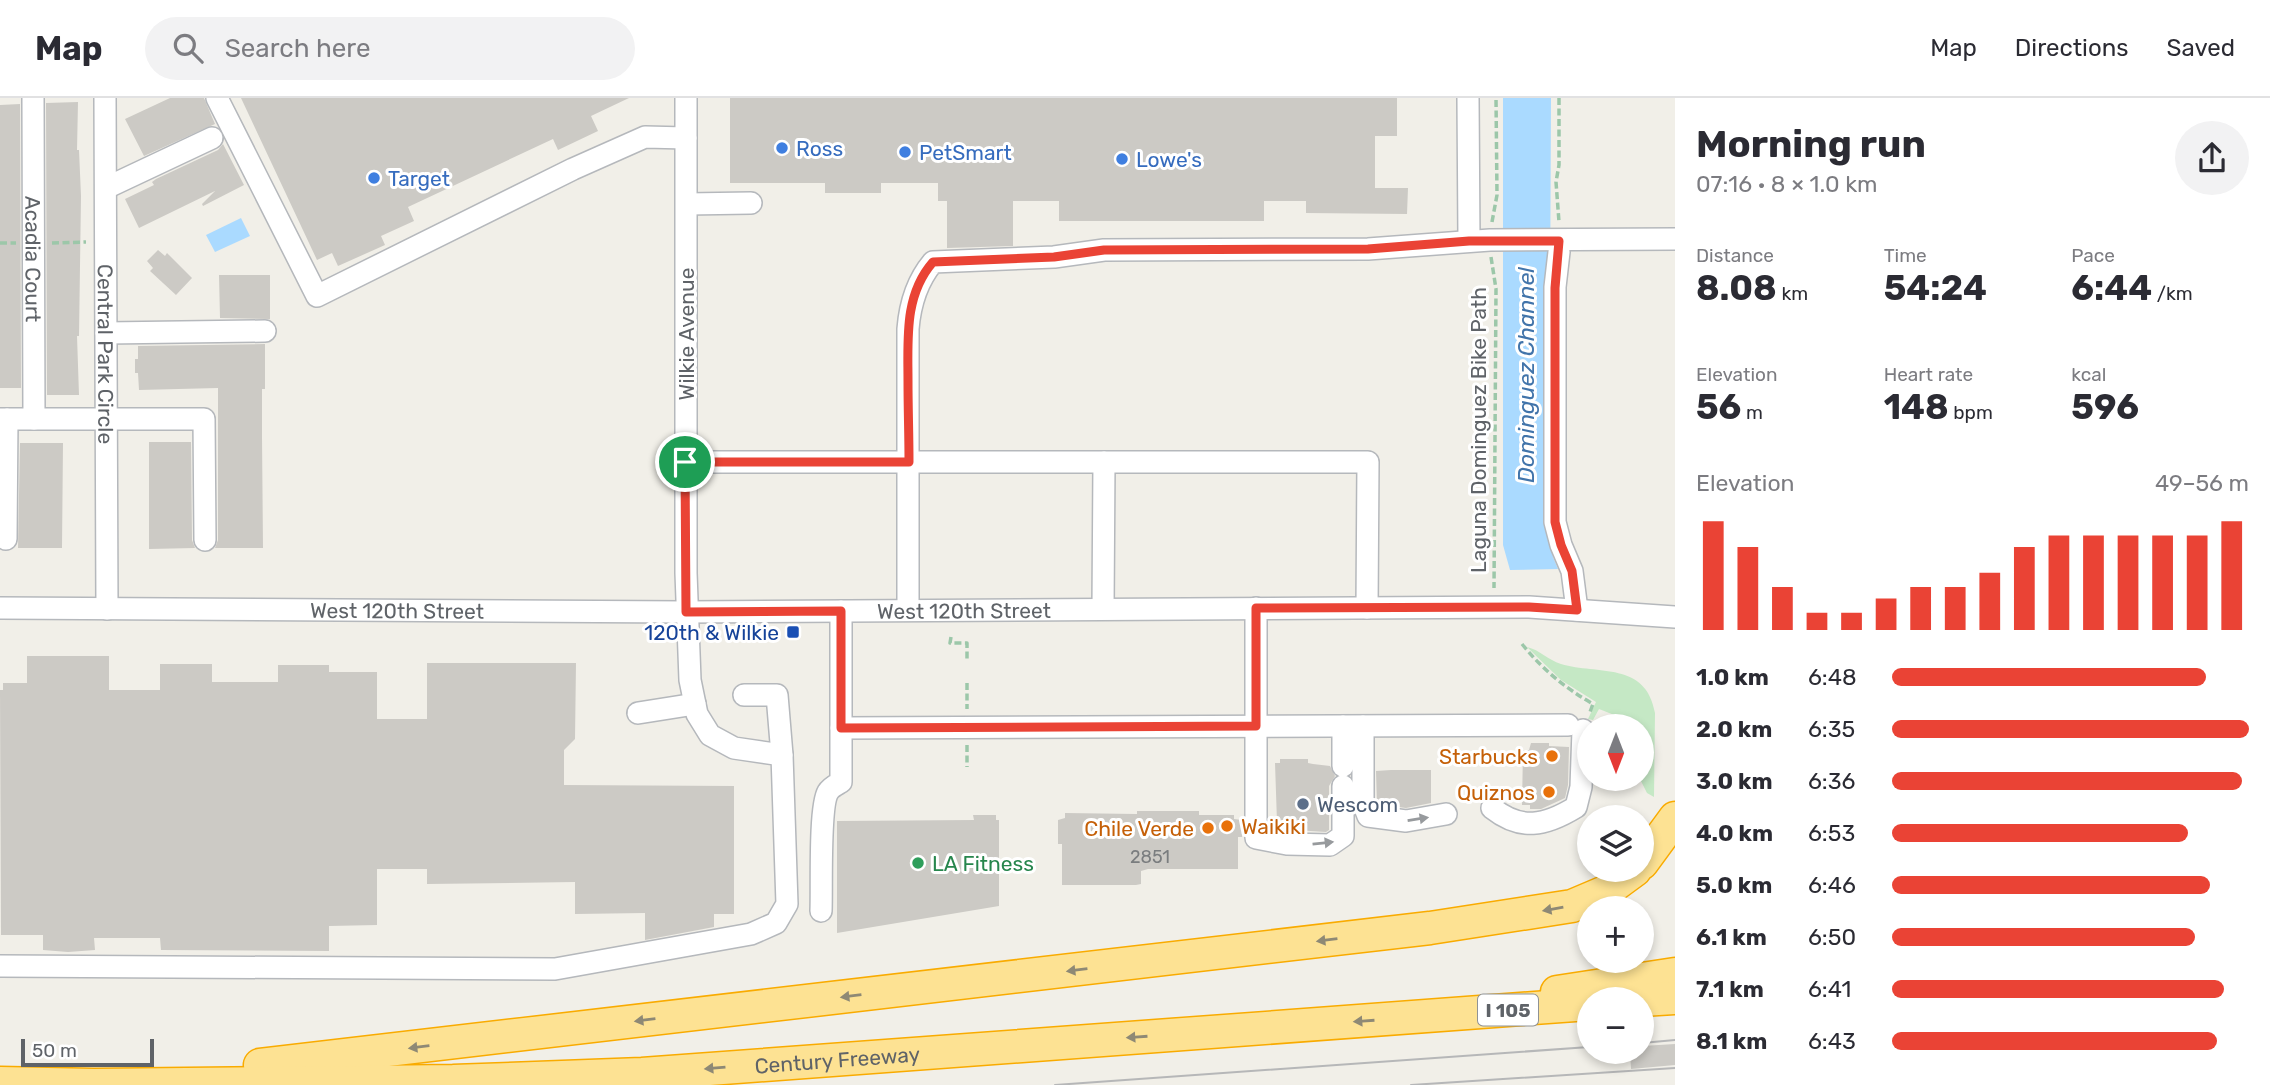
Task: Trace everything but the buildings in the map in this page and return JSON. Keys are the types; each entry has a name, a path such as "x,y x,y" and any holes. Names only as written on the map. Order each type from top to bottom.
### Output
{"highway":[{"path":"1654,847 1675,818"},
{"path":"94,1085 1430,928 1572,906 1605,892 1619,882"},
{"name":"Century Freeway","path":"1628,987 1675,974"},
{"path":"1654,999 1675,998"},
{"name":"Century Freeway","path":"0,1083 94,1085 453,1080 642,1074 1432,1016 1577,999"}],"street":[{"name":"Acadia Court","path":"33,98 34,419"},
{"name":"Central Park Circle","path":"105,98 107,609"},
{"path":"218,98 317,296 573,169 645,137 686,138"},
{"name":"Wilkie Avenue","path":"686,98 686,612 690,680 697,714 710,735 734,748 782,755"},
{"path":"1468,98 1469,241"},
{"path":"106,188 212,138"},
{"path":"687,204 751,203"},
{"path":"908,610 909,317 916,289 933,262 1054,257 1104,250 1368,249 1492,240 1557,245 1675,239"},
{"path":"1557,245 1555,522 1572,571 1577,610"},
{"path":"106,333 265,331"},
{"path":"6,539 3,419 204,419 205,540"},
{"path":"685,462 1368,461 1367,608"},
{"path":"1103,609 1104,462"},
{"name":"West 120th Street","path":"0,608 686,612 1494,607 1675,617"},
{"path":"1256,608 1256,838 1287,844 1330,845 1343,836 1343,776 1353,726"},
{"path":"821,911 822,812 830,788 841,782 841,611"},
{"path":"0,966 555,969 751,934 776,923 787,904 782,755 777,695 744,695"},
{"path":"638,713 695,704"},
{"path":"1353,726 1363,803 1368,816 1406,821 1446,814"},
{"path":"841,728 1576,728 1581,787 1576,807 1563,815 1535,824 1520,824 1507,819 1492,808"}],"path":[{"name":"Laguna Dominguez Bike Path","path":"1494,607 1496,289 1492,240 1497,195 1496,98"},
{"path":"1557,245 1559,98"},
{"path":"951,637 950,643 967,643 967,662"},
{"path":"1522,644 1542,667 1567,688 1593,704"},
{"path":"967,683 967,715"},
{"path":"967,736 967,767"}],"green space":[{"path":"1527,647 1561,664 1618,673 1642,685 1650,696 1655,713 1654,797 1646,791 1654,791 1654,714 1612,714 1599,709 1596,714 1590,714 1596,702 1561,680"}],"water":[{"name":"Dominguez Channel","path":"1503,98 1551,98 1549,524 1553,557 1558,569 1510,570 1503,545"},
{"path":"241,218 250,236 215,252 206,235"}],"tram line":[{"path":"1654,1042 1675,1040"},
{"path":"1055,1085 1577,1048"},
{"path":"1411,1085 1675,1068"}],"place":[{"name":"Ross","path":"782,148"},
{"name":"PetSmart","path":"905,152"},
{"name":"Lowe's","path":"1122,159"},
{"name":"Target","path":"374,178"},
{"name":"120th & Wilkie","path":"793,632"},
{"name":"Starbucks","path":"1552,756"},
{"name":"Quiznos","path":"1549,792"},
{"name":"Wescom","path":"1303,804"},
{"name":"Waikiki","path":"1227,826"},
{"name":"Chile Verde","path":"1208,828"},
{"name":"LA Fitness","path":"918,863"}],"route":[{"path":"1490,240 1559,241 1555,288 1555,522 1572,571 1577,610 1529,607 1256,608 1256,726 841,728 841,611 686,612 685,462 909,462 909,317 916,289 933,262 1054,257 1104,250 1318,250 1490,240"}]}
